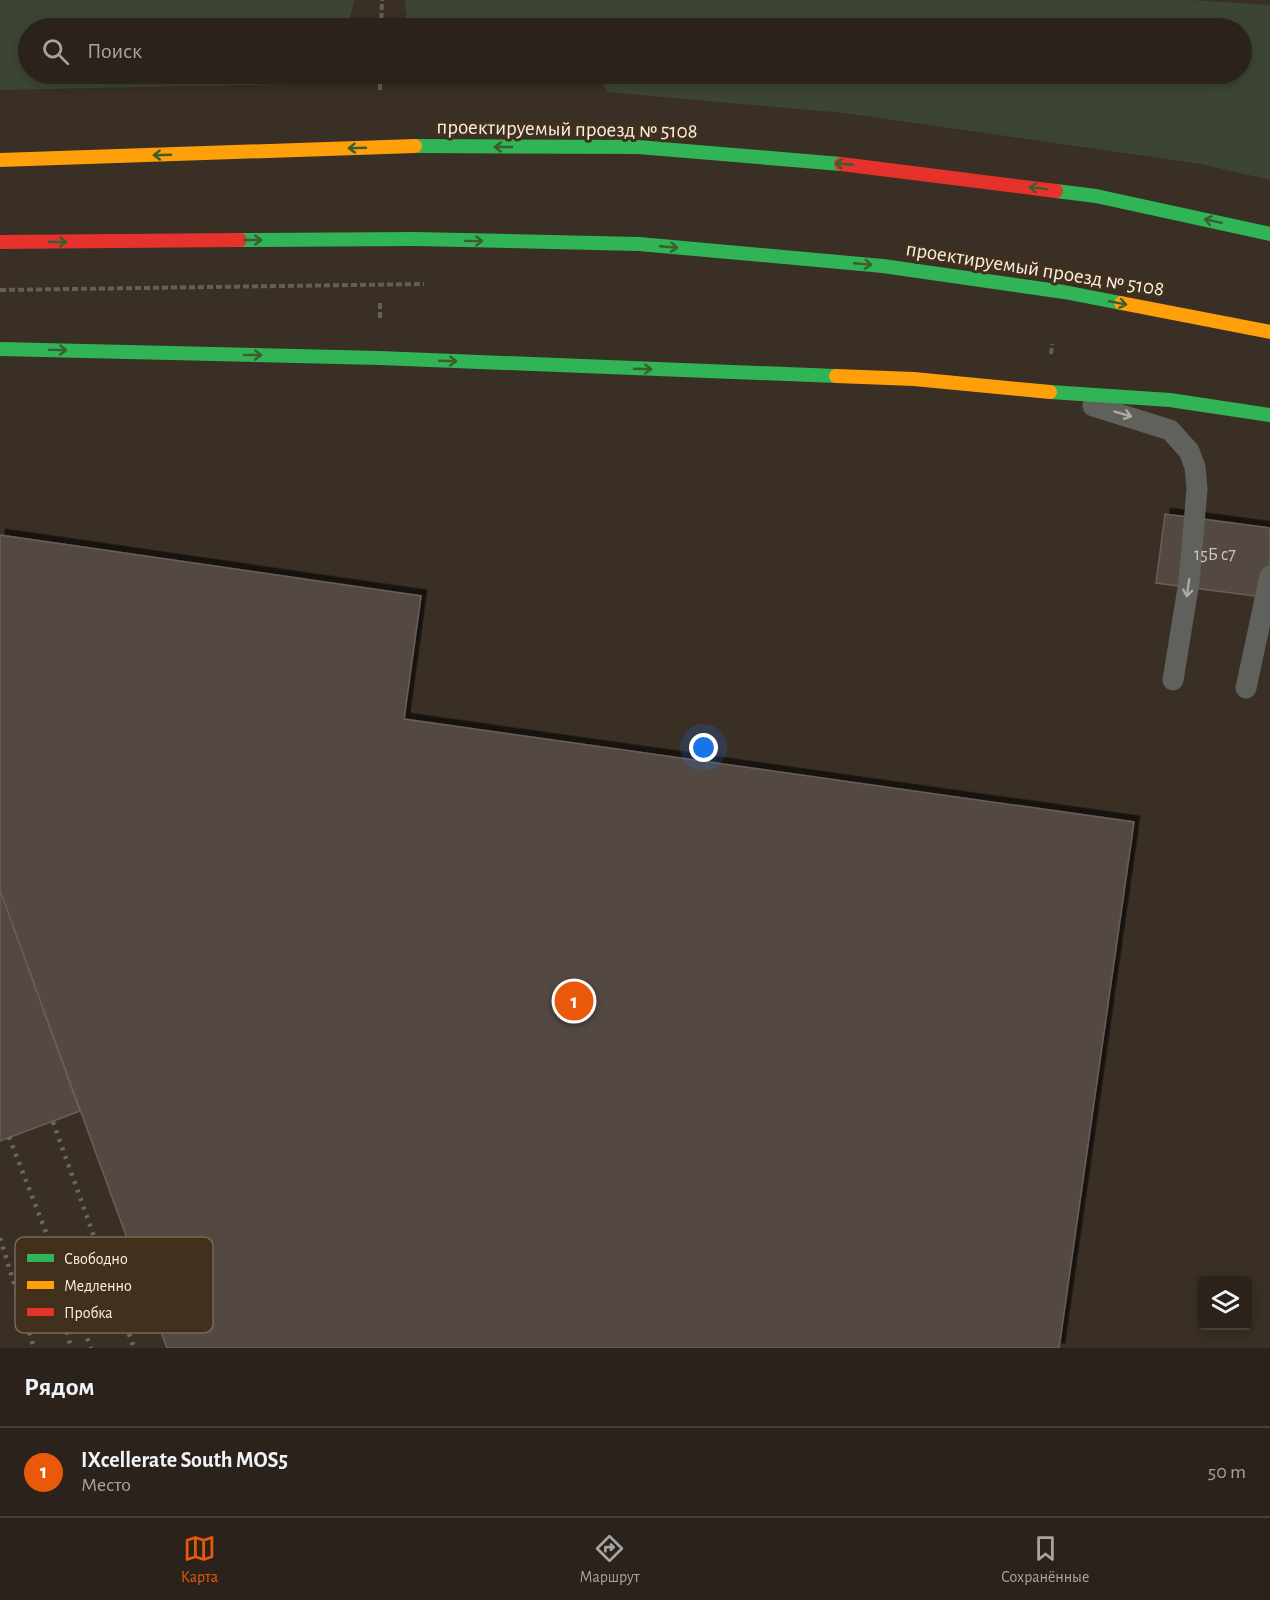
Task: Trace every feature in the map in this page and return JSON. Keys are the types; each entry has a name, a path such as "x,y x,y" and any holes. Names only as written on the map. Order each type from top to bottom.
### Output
{"main road":[{"name":"проектируемый проезд № 5108","path":"0,160 415,146 638,147 868,166 1096,196 1270,234"},
{"name":"проектируемый проезд № 5108","path":"0,242 415,239 639,244 883,266 1064,292 1270,332"},
{"path":"0,349 380,358 879,378 1170,400 1270,415"}],"lane":[{"path":"1047,392 1170,430 1189,451 1195,467 1197,489 1189,582 1173,680"},
{"path":"1246,688 1270,576"}],"path":[{"path":"381,18 382,0"},
{"path":"380,84 380,90"},
{"path":"0,290 424,284"}],"green space":[{"path":"0,0 354,0 350,18 18,18 18,84 288,84 0,90"},
{"path":"405,0 1191,0 1270,5 1270,180 1201,164 844,113 607,92 603,84 1252,84 1252,18 406,18"}],"building":[{"path":"1165,514 1270,528 1270,598 1156,583"},
{"path":"0,535 421,596 404,719 1134,822 1059,1348 167,1348 162,1333 213,1333 213,1237 127,1237 0,890"},
{"path":"0,890 80,1111 0,1141"}],"railway":[{"path":"53,1122 94,1237"},
{"path":"9,1137 48,1237"},
{"path":"0,1238 15,1287"},
{"path":"29,1333 34,1348"},
{"path":"67,1333 71,1348"},
{"path":"85,1333 91,1348"},
{"path":"129,1333 134,1348"}],"traffic: fast":[{"path":"415,146 638,147 841,164"},
{"path":"1056,191 1096,196 1270,234"},
{"path":"415,239 639,244 883,266 1064,292 1121,303"},
{"path":"240,240 415,239"},
{"path":"0,349 380,358 836,376"},
{"path":"1050,392 1170,400 1270,415"}],"traffic: slow":[{"path":"0,160 415,146"},
{"path":"1121,303 1270,332"},
{"path":"836,376 914,379 1050,392"}],"traffic: jam":[{"path":"841,164 1056,191"},
{"path":"0,242 240,240"}],"place":[{"name":"IXcellerate South MOS5","path":"574,1001"}]}
